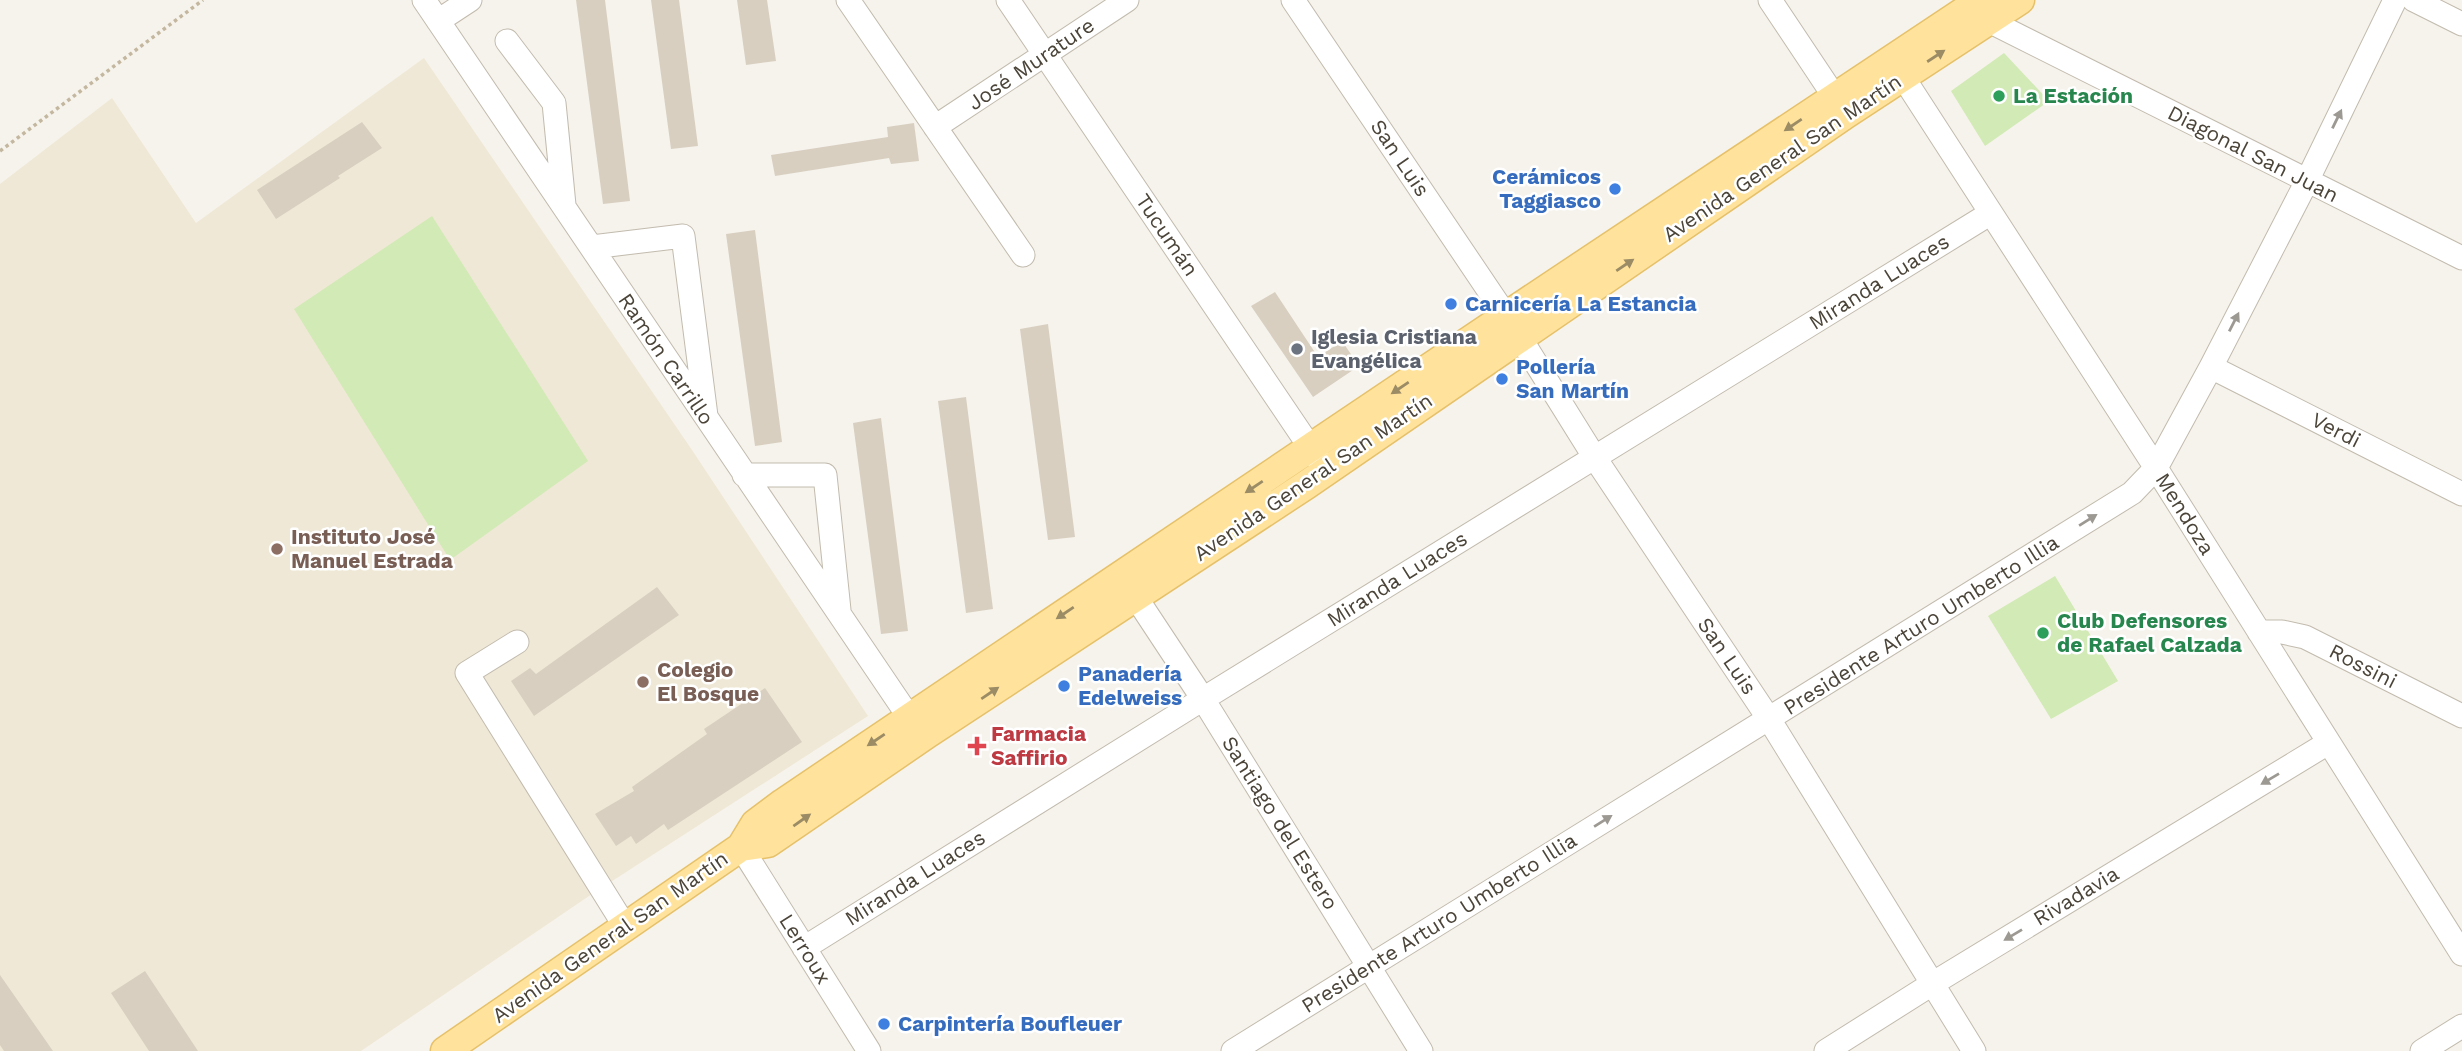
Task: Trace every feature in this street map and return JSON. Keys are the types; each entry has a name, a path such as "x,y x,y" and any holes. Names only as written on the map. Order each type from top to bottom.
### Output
{"main road":[{"name":"Avenida General San Martín","path":"445,1051 741,847 755,824 909,717 1318,459 1981,9 2020,0"},
{"name":"Avenida General San Martín","path":"1840,106 1903,77 1981,9"},
{"name":"Avenida General San Martín","path":"741,847 768,843 1135,596 1318,459"}],"street":[{"name":"Ramón Carrillo","path":"424,0 909,717"},
{"path":"439,21 470,0"},
{"path":"848,0 1023,255"},
{"name":"Tucumán","path":"1008,0 1318,459"},
{"name":"José Murature","path":"935,127 1127,0"},
{"name":"San Luis","path":"1293,0 1512,326 1595,458 1769,719 1974,1051"},
{"path":"1770,0 1840,106"},
{"name":"Presidente Arturo Umberto Illia","path":"1233,1051 2132,493 2156,468 2211,367 2395,0"},
{"path":"2414,0 2462,24"},
{"name":"Diagonal San Juan","path":"1981,9 2306,181 2462,258"},
{"path":"507,41 554,103 564,208"},
{"name":"Mendoza","path":"1903,77 2156,468 2462,954"},
{"name":"Miranda Luaces","path":"804,948 1991,212"},
{"path":"592,247 683,236 707,421"},
{"name":"Verdi","path":"2211,367 2462,494"},
{"path":"744,475 825,475 839,614"},
{"name":"Santiago del Estero","path":"1135,596 1203,699 1421,1051"},
{"name":"Rossini","path":"2259,632 2282,632 2305,637 2462,716"},
{"path":"517,642 467,673 626,928"},
{"name":"Rivadavia","path":"1826,1051 2328,743"},
{"name":"Lerroux","path":"741,847 869,1051"},
{"path":"2422,1051 2462,1026"}],"path":[{"path":"0,151 202,0"}],"shaded area":[{"name":"Instituto José Manuel Estrada","path":"424,58 692,450 868,716 589,896 361,1051 0,1051 0,184 112,98 196,223"}],"green space":[{"name":"La Estación","path":"2004,53 2049,101 1985,146 1951,91"},
{"path":"432,216 588,461 450,560 294,309"},
{"name":"Club Defensores de Rafael Calzada","path":"2055,576 2118,681 2051,719 1988,616"}],"building":[{"path":"576,0 605,0 630,201 603,204"},
{"path":"651,0 679,0 698,146 671,149"},
{"path":"737,0 767,0 776,61 746,65"},
{"path":"362,122 382,148 276,219 257,190"},
{"path":"914,123 919,161 891,164 889,158 775,176 771,155 888,137 887,127"},
{"path":"755,230 782,442 755,446 726,234"},
{"name":"Iglesia Cristiana Evangélica","path":"1275,292 1318,357 1342,341 1359,366 1313,397 1251,306"},
{"path":"1048,324 1075,537 1048,540 1020,329"},
{"path":"966,397 993,609 966,613 938,401"},
{"path":"881,418 908,631 881,634 853,423"},
{"path":"657,587 679,615 534,716 511,681 530,668 536,674"},
{"path":"765,688 802,742 668,830 664,824 636,844 631,836 616,846 595,814 634,791 632,787 707,734 704,729"},
{"path":"145,971 198,1051 149,1051 111,993"},
{"path":"0,975 53,1051 4,1051 0,1045"}],"place":[{"name":"La Estación","path":"1999,96"},
{"name":"Cerámicos Taggiasco","path":"1615,189"},
{"name":"Carnicería La Estancia","path":"1451,304"},
{"name":"Iglesia Cristiana Evangélica","path":"1297,349"},
{"name":"Pollería San Martín","path":"1502,379"},
{"name":"Instituto José Manuel Estrada","path":"277,549"},
{"name":"Club Defensores de Rafael Calzada","path":"2043,633"},
{"name":"Colegio El Bosque","path":"643,682"},
{"name":"Panadería Edelweiss","path":"1064,686"},
{"name":"Farmacia Saffirio","path":"977,746"},
{"name":"Carpintería Boufleuer","path":"884,1024"}]}
